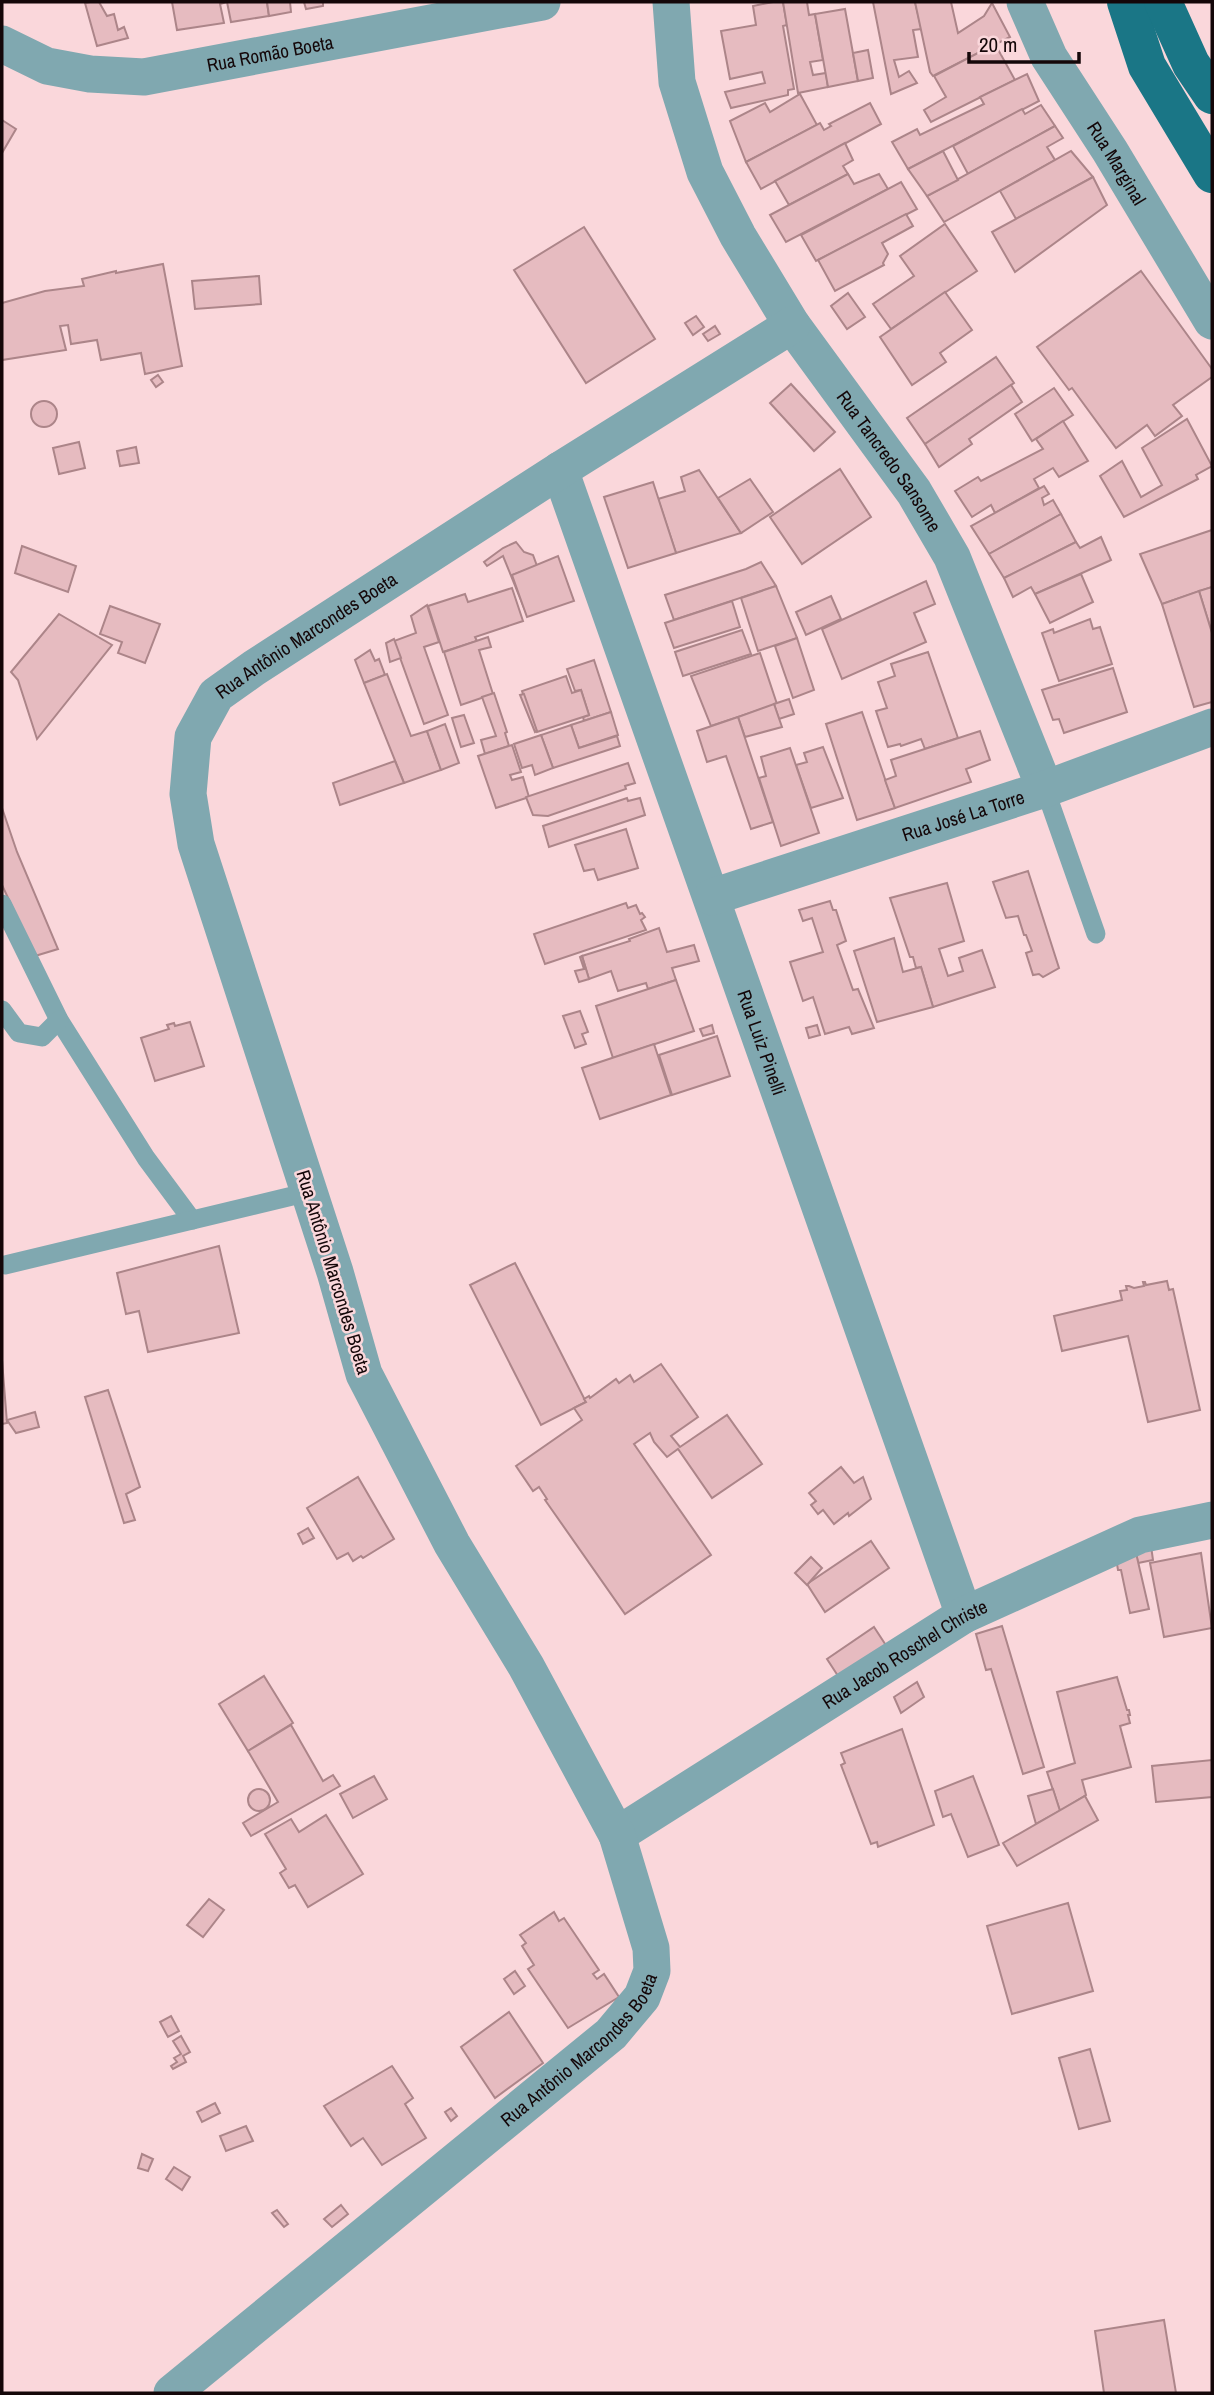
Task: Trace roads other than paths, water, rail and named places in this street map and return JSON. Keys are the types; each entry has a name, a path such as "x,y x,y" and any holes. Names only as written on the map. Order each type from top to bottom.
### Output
{"main road":[{"path":"1126,2 1147,66 1212,174"},
{"path":"1163,2 1191,64 1212,95"}],"street":[{"name":"Rua Romão Boeta","path":"2,44 47,66 90,74 144,77 439,11 542,2"},
{"name":"Rua Tancredo Sansome","path":"671,2 677,82 705,172 738,236 792,325 914,492 952,557 1045,789"},
{"name":"Rua Marginal","path":"1025,2 1049,57 1110,151 1212,321"},
{"name":"Rua Antônio Marcondes Boeta","path":"172,2393 611,2034 642,1997 652,1972 651,1948 617,1835 526,1666 452,1544 364,1374 310,1192 196,844 188,794 193,737 216,695 244,675 560,470 792,325"},
{"name":"Rua Luiz Pinelli","path":"560,470 964,1615"},
{"name":"Rua José La Torre","path":"712,897 1045,789 1212,727"},
{"name":"Rua Jacob Roschel Christe","path":"617,1835 964,1615 1140,1535 1212,1520"}],"lane":[{"name":"Rua Tancredo Sansome","path":"1045,789 1096,934"},
{"path":"2,904 59,1020 146,1158 192,1220"},
{"path":"2,1010 19,1033 42,1037 59,1020"},
{"path":"5,1265 310,1192"}]}
